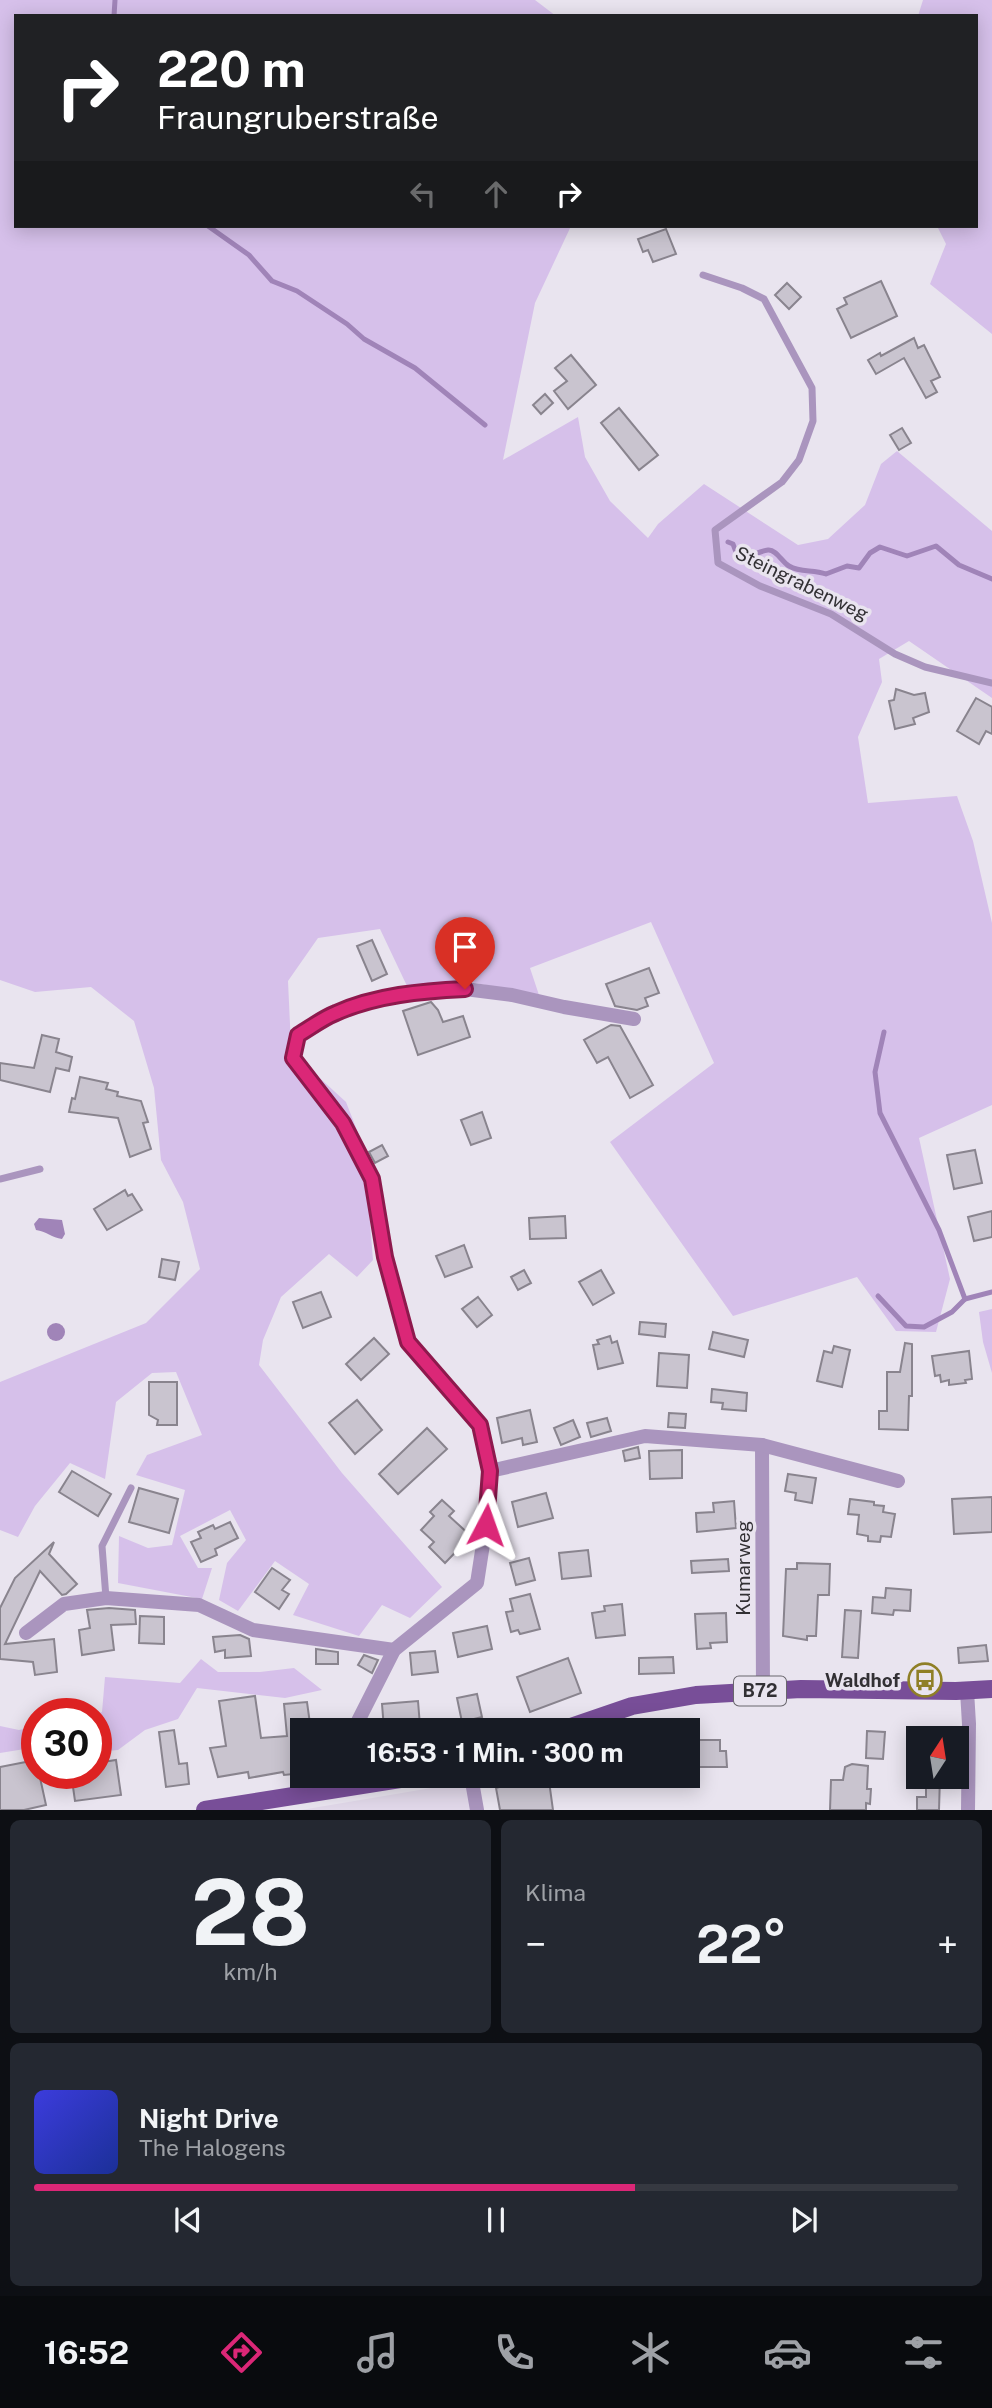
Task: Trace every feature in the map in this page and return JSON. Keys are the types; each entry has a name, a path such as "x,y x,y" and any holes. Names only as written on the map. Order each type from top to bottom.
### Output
{"main road":[{"name":"B72","path":"595,1718 664,1699 763,1690 992,1689"},
{"path":"205,1810 307,1788"}],"street":[{"path":"360,1718 394,1650 477,1583 486,1525 490,1471 480,1425 408,1342 385,1257 372,1179 343,1123 293,1058 298,1035 335,1013 377,1000 426,990 465,989 512,995 634,1019"},
{"path":"490,1471 645,1436 762,1445 898,1481"},
{"name":"Kumarweg","path":"762,1445 763,1690"},
{"path":"26,1633 64,1604 106,1598 200,1605 253,1630 394,1650"},
{"path":"967,1691 968,1810"},
{"path":"473,1788 477,1810"}],"lane":[{"name":"Steingrabenweg","path":"704,275 764,299 812,388 813,421 799,460 782,482 715,530 718,563 760,586 831,614 895,654 925,667 992,683"},
{"path":"0,1179 40,1169"},
{"path":"106,1598 102,1546 131,1488"}],"shaded area":[{"path":"0,0 535,0 553,14 14,14 14,228 570,228 535,303 503,460 578,417 585,457 610,501 648,538 658,524 704,484 798,545 828,539 865,505 881,464 897,451 992,531 992,698 909,641 879,659 882,682 858,737 868,803 957,796 973,841 992,923 992,1105 919,1138 950,1279 936,1332 896,1331 857,1277 733,1316 610,1142 714,1063 651,922 530,968 539,995 470,982 407,986 380,929 318,938 288,981 291,1046 311,1070 346,1102 364,1148 373,1260 357,1277 329,1254 281,1297 263,1340 259,1365 342,1473 442,1587 410,1618 382,1605 359,1636 293,1615 309,1584 275,1561 238,1611 219,1600 227,1563 246,1540 230,1510 180,1536 198,1568 212,1568 202,1599 118,1583 119,1536 148,1548 172,1545 185,1490 136,1475 147,1455 202,1435 176,1372 152,1373 116,1402 105,1479 70,1463 35,1506 18,1537 0,1530 0,1382 146,1323 200,1269 183,1202 161,1160 154,1088 134,1021 91,987 35,992 0,980"},
{"path":"923,0 992,0 992,334 930,284 946,244 938,228 978,228 978,14 919,14"},
{"path":"39,1218 62,1220 65,1234 62,1239 36,1230 34,1224"},
{"path":"992,1309 992,1373 983,1342 979,1312"},
{"path":"56,1323 62,1326 65,1332 62,1338 56,1341 50,1338 47,1332 50,1326"},
{"path":"201,1659 218,1672 260,1672 294,1668 322,1690 285,1698 197,1688 178,1719 145,1730 118,1750 112,1751 112,1698 103,1698 105,1677 180,1683"},
{"path":"0,1726 21,1730 21,1750 0,1753"},
{"path":"431,1788 468,1788 472,1810 301,1810"}],"building":[{"path":"666,229 676,254 653,262 648,250 643,252 638,239"},
{"path":"881,281 897,316 851,338 837,309 847,304 844,298"},
{"path":"787,283 801,297 789,309 775,295"},
{"path":"914,338 918,348 924,345 940,377 931,381 937,392 926,398 904,358 876,374 868,360"},
{"path":"571,355 596,385 568,409 554,391 567,381 555,368"},
{"path":"545,394 553,403 541,414 533,405"},
{"path":"619,408 658,455 639,470 601,423"},
{"path":"902,428 911,443 899,450 890,435"},
{"path":"896,689 914,695 925,693 929,712 913,718 915,724 895,729 889,701 894,700"},
{"path":"976,698 992,707 992,734 986,731 979,744 957,731"},
{"path":"372,940 387,974 372,981 357,946"},
{"path":"649,968 659,993 645,998 648,1006 637,1010 615,1006 606,984"},
{"path":"431,1002 443,1022 463,1016 470,1037 418,1055 403,1011"},
{"path":"611,1025 620,1026 653,1085 630,1098 608,1057 597,1063 584,1040"},
{"path":"42,1035 59,1039 56,1052 72,1057 69,1071 56,1068 50,1092 0,1080 0,1063 34,1068"},
{"path":"80,1077 108,1083 106,1089 118,1092 117,1096 141,1101 148,1122 143,1123 151,1149 130,1157 118,1118 69,1112"},
{"path":"482,1112 491,1138 471,1145 461,1120"},
{"path":"382,1145 388,1156 375,1163 369,1152"},
{"path":"975,1150 982,1183 954,1189 947,1155"},
{"path":"125,1190 128,1196 132,1194 142,1210 107,1230 94,1209"},
{"path":"992,1211 992,1237 974,1241 968,1217"},
{"path":"565,1216 566,1238 530,1239 529,1218"},
{"path":"464,1245 472,1267 445,1277 436,1256"},
{"path":"162,1259 179,1262 175,1280 159,1277"},
{"path":"524,1270 531,1283 518,1290 511,1277"},
{"path":"601,1270 614,1293 593,1305 579,1282"},
{"path":"321,1292 331,1317 303,1328 293,1302"},
{"path":"478,1297 492,1315 477,1327 462,1309"},
{"path":"640,1322 666,1324 665,1337 639,1334"},
{"path":"713,1332 748,1340 744,1357 709,1349"},
{"path":"610,1336 612,1343 617,1341 623,1363 598,1369 593,1345 599,1344 597,1340"},
{"path":"374,1338 389,1354 361,1380 346,1364"},
{"path":"905,1343 912,1344 912,1396 909,1396 908,1430 879,1429 879,1411 887,1411 887,1372 900,1372"},
{"path":"834,1346 850,1350 842,1387 817,1381 824,1351 832,1353"},
{"path":"969,1351 972,1379 965,1380 966,1383 949,1385 949,1380 941,1382 940,1375 935,1376 932,1356"},
{"path":"659,1353 689,1355 687,1388 657,1386"},
{"path":"149,1382 177,1382 177,1425 157,1425 158,1420 149,1415"},
{"path":"712,1389 747,1393 746,1411 722,1409 723,1403 711,1402"},
{"path":"357,1400 382,1430 355,1454 329,1423"},
{"path":"530,1410 537,1442 523,1445 522,1438 502,1443 497,1418"},
{"path":"669,1413 686,1414 685,1428 668,1427"},
{"path":"607,1418 611,1431 591,1437 587,1423"},
{"path":"573,1420 580,1437 561,1445 554,1428"},
{"path":"427,1428 447,1449 398,1494 379,1474"},
{"path":"638,1447 640,1458 625,1461 623,1451"},
{"path":"682,1450 682,1478 650,1479 649,1451"},
{"path":"72,1471 111,1494 98,1516 59,1492"},
{"path":"788,1474 816,1478 812,1503 795,1500 796,1493 785,1491"},
{"path":"139,1488 178,1499 169,1533 129,1522"},
{"path":"546,1493 553,1518 518,1527 512,1502"},
{"path":"992,1497 992,1532 954,1534 952,1499"},
{"path":"850,1499 874,1502 874,1505 884,1506 883,1512 895,1514 891,1537 881,1536 880,1542 868,1541 868,1536 857,1534 859,1515 848,1514"},
{"path":"442,1500 454,1511 449,1516 471,1536 445,1563 429,1547 434,1542 421,1530 434,1516 430,1512"},
{"path":"734,1501 736,1528 697,1532 696,1513 714,1512 713,1503"},
{"path":"230,1522 238,1538 215,1549 217,1555 201,1562 191,1542 201,1538 198,1532 213,1525 215,1529"},
{"path":"54,1542 49,1554 77,1584 62,1595 40,1571 5,1644 54,1639 57,1672 35,1675 33,1662 0,1659 0,1608 15,1578"},
{"path":"588,1550 591,1576 562,1579 559,1553"},
{"path":"529,1558 535,1580 516,1585 510,1563"},
{"path":"728,1559 729,1571 692,1573 691,1561"},
{"path":"797,1563 830,1564 829,1595 818,1595 816,1636 807,1636 807,1640 783,1636 786,1569 797,1569"},
{"path":"272,1568 290,1580 282,1590 289,1594 279,1609 255,1592"},
{"path":"886,1588 911,1590 910,1611 894,1610 893,1615 872,1613 873,1597 885,1598"},
{"path":"530,1594 540,1629 520,1634 518,1630 511,1632 506,1612 513,1611 510,1599"},
{"path":"622,1604 625,1635 596,1638 592,1613 605,1611 604,1606"},
{"path":"87,1610 135,1610 136,1624 111,1625 114,1650 82,1655 79,1630 90,1628"},
{"path":"845,1610 861,1611 858,1658 842,1657"},
{"path":"726,1613 727,1642 710,1643 711,1648 697,1649 695,1614"},
{"path":"140,1616 164,1617 164,1644 139,1643"},
{"path":"487,1626 492,1649 458,1657 453,1633"},
{"path":"240,1635 249,1639 251,1656 225,1658 225,1650 215,1652 213,1637"},
{"path":"986,1645 988,1661 959,1663 958,1648"},
{"path":"316,1649 338,1652 338,1664 316,1664"},
{"path":"435,1651 438,1672 412,1675 410,1653"},
{"path":"364,1655 378,1660 372,1673 358,1665"},
{"path":"673,1657 674,1673 639,1674 639,1658"},
{"path":"568,1658 581,1693 530,1712 517,1677"},
{"path":"477,1694 482,1717 461,1718 457,1698"},
{"path":"255,1696 261,1738 287,1736 284,1704 307,1702 309,1718 290,1718 290,1774 284,1775 283,1772 249,1778 248,1772 218,1777 210,1748 226,1746 219,1701"},
{"path":"418,1701 419,1718 383,1718 382,1704"},
{"path":"174,1730 179,1764 187,1763 189,1784 166,1787 159,1732"},
{"path":"867,1731 885,1732 883,1759 866,1758"},
{"path":"700,1740 720,1740 720,1751 726,1751 727,1767 700,1767"},
{"path":"116,1760 121,1795 75,1801 73,1789 112,1789 112,1761"},
{"path":"21,1763 21,1789 42,1789 46,1805 24,1810 0,1810 0,1767"},
{"path":"852,1764 868,1766 867,1789 871,1789 870,1804 866,1803 866,1810 830,1810 831,1780 843,1780 845,1767"},
{"path":"496,1788 550,1788 553,1810 500,1810"},
{"path":"926,1789 940,1789 939,1810 917,1810 917,1797 926,1797"}],"waterway":[{"path":"114,14 115,0"},
{"path":"211,228 249,255 272,281 297,291 347,324 364,339 415,368 485,425"},
{"path":"728,542 733,544 741,558 771,550 794,568 826,574 847,566 859,568 870,553 880,547 907,556 936,546 959,565 992,579"},
{"path":"884,1032 875,1072 880,1113 939,1230 965,1299 992,1292"},
{"path":"878,1296 906,1326 924,1327 952,1312 965,1299"}],"place":[{"name":"Waldhof","path":"925,1680"}],"route":[{"path":"465,989 426,990 377,1000 335,1013 298,1035 293,1058 343,1123 372,1179 385,1257 408,1342 480,1425 490,1471 486,1525"}]}
